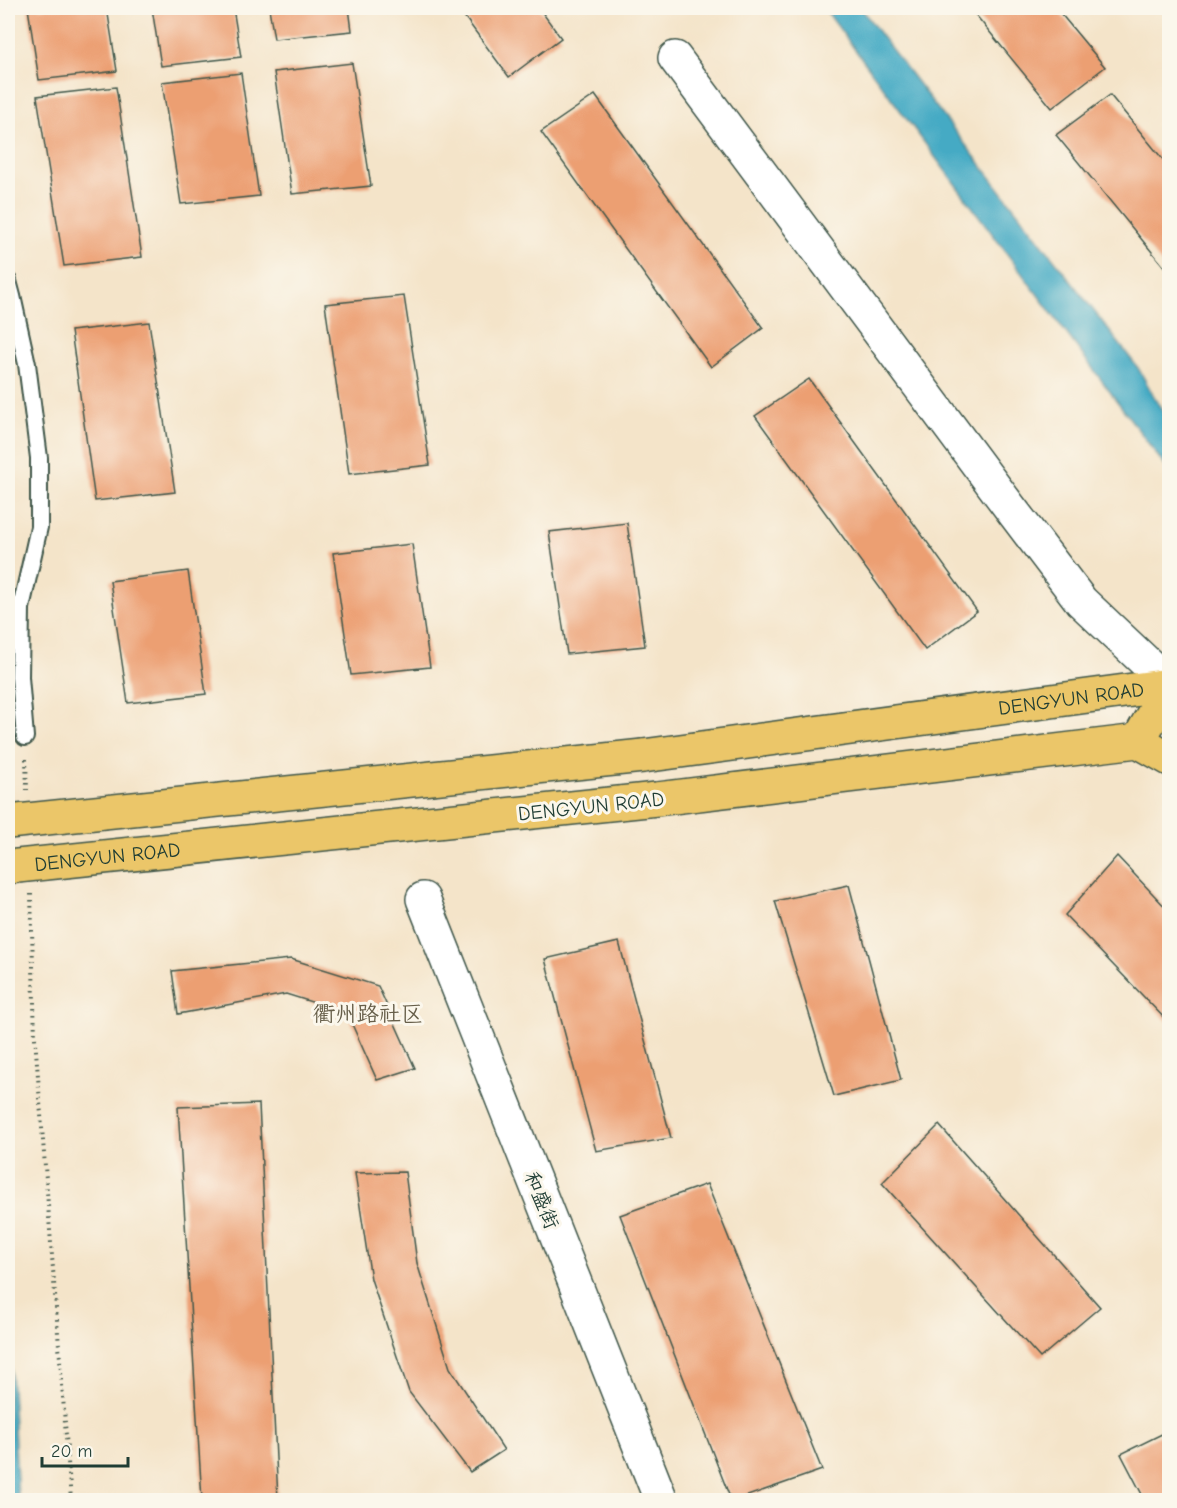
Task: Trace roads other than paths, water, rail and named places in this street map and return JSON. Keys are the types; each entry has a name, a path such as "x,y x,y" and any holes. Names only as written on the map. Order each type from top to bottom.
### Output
{"main road":[{"path":"1170,685 1138,741 1170,759"},
{"name":"DENGYUN ROAD","path":"8,822 643,756 1170,685"},
{"name":"DENGYUN ROAD","path":"8,867 657,799 1138,741"}],"street":[{"path":"675,58 1081,601 1170,685"},
{"name":"和盛街","path":"423,899 661,1500"}],"lane":[{"path":"8,281 27,364 39,458 39,527 21,608 20,677 25,737"}],"water":[{"path":"824,8 861,8 1138,368 1169,423 1169,471"},
{"path":"8,1353 11,1371 18,1500 8,1500"}],"district":[{"name":"衢州路社区","path":"368,1013"}]}
